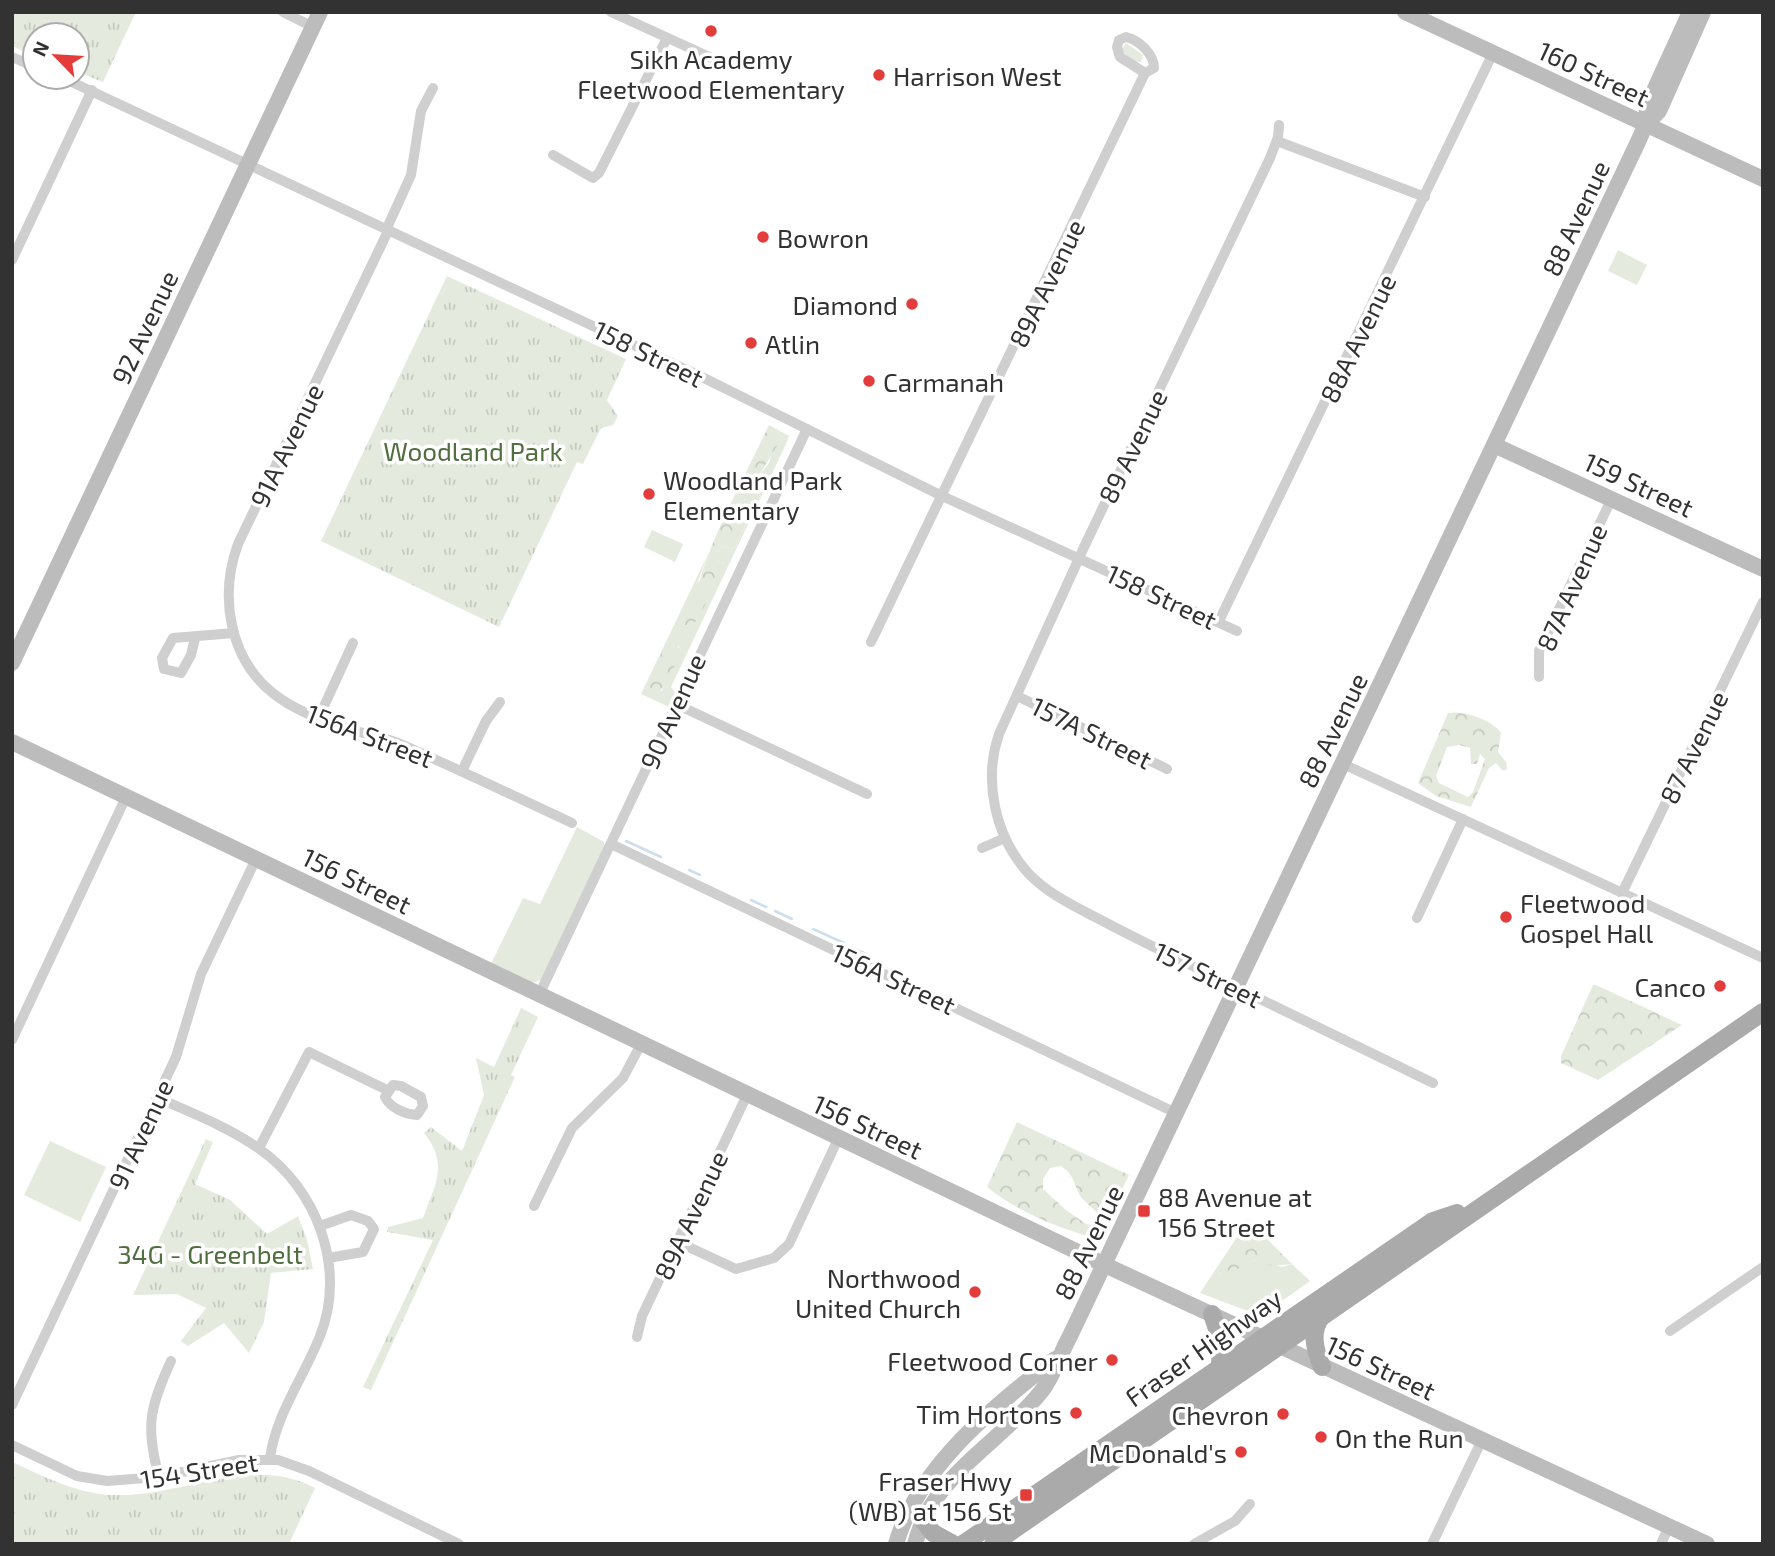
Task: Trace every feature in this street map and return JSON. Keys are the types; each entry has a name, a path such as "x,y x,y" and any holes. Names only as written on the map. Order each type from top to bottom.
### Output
{"main road":[{"name":"88 Avenue","path":"1646,124 1647,106 1690,12"},
{"name":"88 Avenue","path":"915,1544 923,1520 953,1475 1042,1391 1105,1265 1646,124 1659,111 1703,12"},
{"name":"160 Street","path":"1414,14 1763,178"},
{"name":"92 Avenue","path":"12,663 317,19"},
{"name":"159 Street","path":"1494,445 1763,569"},
{"name":"156 Street","path":"12,742 838,1139 1322,1367 1707,1544"},
{"name":"Fraser Highway","path":"963,1544 1220,1368 1326,1311 1763,1012"},
{"name":"Fraser Highway","path":"993,1544 1433,1221 1479,1205"},
{"path":"1322,1367 1316,1352 1314,1334 1319,1319 1326,1311"},
{"path":"1212,1314 1221,1341 1220,1368"},
{"name":"88 Avenue","path":"896,1544 910,1505 934,1470 1028,1380 1059,1356"},
{"path":"923,1520 936,1535 953,1544"}],"street":[{"path":"283,12 317,19"},
{"path":"611,12 716,60"},
{"path":"553,155 593,178 599,173 667,38"},
{"name":"88A Avenue","path":"1219,621 1493,53"},
{"name":"89A Avenue","path":"871,642 1145,73"},
{"name":"91A Avenue","path":"234,633 228,594 235,552 411,175 421,111 433,88"},
{"path":"12,260 92,90"},
{"name":"158 Street","path":"92,90 388,228 940,495 1237,631"},
{"name":"89 Avenue","path":"992,769 996,744 1017,696 1079,558 1277,141 1279,125"},
{"path":"1277,141 1425,197"},
{"name":"90 Avenue","path":"539,995 807,429"},
{"name":"87A Avenue","path":"1539,677 1539,651 1612,498"},
{"name":"87 Avenue","path":"1622,893 1763,602"},
{"path":"195,638 234,633"},
{"name":"156A Street","path":"234,633 248,666 261,682 282,700 319,717 396,742 572,823"},
{"path":"319,717 353,643"},
{"name":"157A Street","path":"1017,696 1167,769"},
{"path":"462,771 486,720 500,702"},
{"path":"678,705 867,794"},
{"path":"1343,764 1763,958"},
{"name":"157 Street","path":"992,769 994,803 1005,838 1029,874 1054,895 1236,988 1433,1083"},
{"path":"12,1040 126,797"},
{"path":"1417,918 1463,819"},
{"path":"982,848 1005,838"},
{"name":"156A Street","path":"611,844 1176,1113"},
{"name":"91 Avenue","path":"12,1405 158,1098 184,1036 201,974 256,859"},
{"path":"534,1206 572,1128 623,1078 641,1044"},
{"path":"259,1148 309,1052 387,1090"},
{"name":"89A Avenue","path":"637,1337 642,1316 747,1095"},
{"path":"158,1098 259,1148 290,1177 305,1196 320,1226 328,1258 329,1292 324,1326 277,1427 270,1458"},
{"path":"678,1242 736,1269 765,1261 781,1253 789,1244 838,1139"},
{"path":"320,1226 351,1215 368,1221 374,1229 363,1252 328,1258"},
{"path":"1670,1331 1763,1267"},
{"path":"159,1477 149,1421 153,1402 172,1361"},
{"path":"1432,1544 1482,1440"},
{"name":"154 Street","path":"12,1445 87,1478 121,1482 239,1460 270,1458 309,1471 459,1544"},
{"path":"1194,1544 1235,1521 1250,1504"},
{"path":"1661,1544 1669,1526"}],"green space":[{"path":"12,12 136,12 103,82 91,77 91,21 21,21 21,50 12,46"},
{"path":"1126,43 1143,55 1141,62 1125,54 1122,49"},
{"path":"1618,250 1647,265 1637,285 1608,271"},
{"name":"Woodland Park","path":"447,276 626,359 607,400 618,416 613,425 601,428 583,464 577,462 499,627 321,541"},
{"path":"769,425 789,436 671,687 676,693 671,708 641,694 707,556 698,582 725,565 717,560 717,552 723,546 732,549 736,546 755,504 758,477 769,463 773,448 770,432 765,433","holes":["668,642 679,646 662,691 647,688"]},
{"path":"770,431 779,435 780,441 758,477 755,504 736,546 732,549 723,546 717,552 717,560 726,565 708,593 700,591 700,580 715,539 765,433"},
{"path":"652,530 683,544 675,562 644,547"},
{"path":"691,598 707,602 690,631 681,630 679,625"},
{"path":"676,638 678,652 673,670 664,687 653,697 648,694 651,674 668,642"},
{"path":"1448,713 1477,717 1501,733 1498,752 1506,762 1507,769 1503,771 1496,763 1489,768 1471,807 1436,796 1418,783","holes":["1459,745 1470,748 1471,764 1477,764 1480,754 1485,759 1473,792 1468,797 1439,783 1436,776 1447,747"]},
{"path":"577,827 604,842 604,848 541,980 532,983 491,964 523,898 540,904"},
{"path":"1593,985 1682,1025 1598,1080 1561,1063 1561,1056"},
{"path":"521,1008 538,1017 511,1075 515,1077 371,1390 363,1387 433,1240 387,1232 388,1227 423,1218 432,1195 438,1165 432,1144 424,1133 431,1127 462,1151 484,1095 476,1058 494,1067"},
{"path":"1017,1122 1129,1175 1098,1239 1040,1219 1012,1205 987,1187","holes":["1061,1166 1073,1178 1081,1197 1099,1216 1096,1223 1088,1225 1067,1211 1043,1189 1043,1179 1050,1168"]},
{"name":"34G - Greenbelt","path":"206,1139 213,1142 195,1184 230,1200 267,1234 298,1216 307,1240 313,1269 271,1273 264,1322 249,1353 224,1323 188,1346 181,1341 206,1308 177,1294 133,1295"},
{"path":"50,1141 106,1167 80,1222 24,1195"},
{"path":"1248,1220 1292,1264 1273,1266 1254,1260 1223,1277 1216,1269"},
{"path":"1254,1260 1282,1267 1292,1264 1310,1281 1261,1316 1200,1293 1216,1269 1221,1275"},
{"path":"12,1462 61,1484 100,1494 139,1494 241,1476 266,1475 291,1479 315,1488 289,1544 12,1544"}],"waterway":[{"path":"626,841 661,857"},
{"path":"689,870 700,875"},
{"path":"751,900 766,907"},
{"path":"775,911 792,919"},
{"path":"813,929 844,943"},
{"path":"853,948 868,955"}],"place":[{"name":"Sikh Academy Fleetwood Elementary","path":"711,31"},
{"name":"Harrison West","path":"879,75"},
{"name":"Bowron","path":"763,237"},
{"name":"Diamond","path":"912,304"},
{"name":"Atlin","path":"751,343"},
{"name":"Carmanah","path":"869,381"},
{"name":"Woodland Park Elementary","path":"649,494"},
{"name":"Fleetwood Gospel Hall","path":"1506,917"},
{"name":"Canco","path":"1720,986"},
{"name":"88 Avenue at 156 Street","path":"1144,1211"},
{"name":"Northwood United Church","path":"975,1292"},
{"name":"Fleetwood Corner","path":"1112,1360"},
{"name":"Tim Hortons","path":"1076,1413"},
{"name":"Chevron","path":"1283,1414"},
{"name":"On the Run","path":"1321,1437"},
{"name":"McDonald's","path":"1241,1452"},
{"name":"Fraser Hwy (WB) at 156 St","path":"1026,1495"}]}
